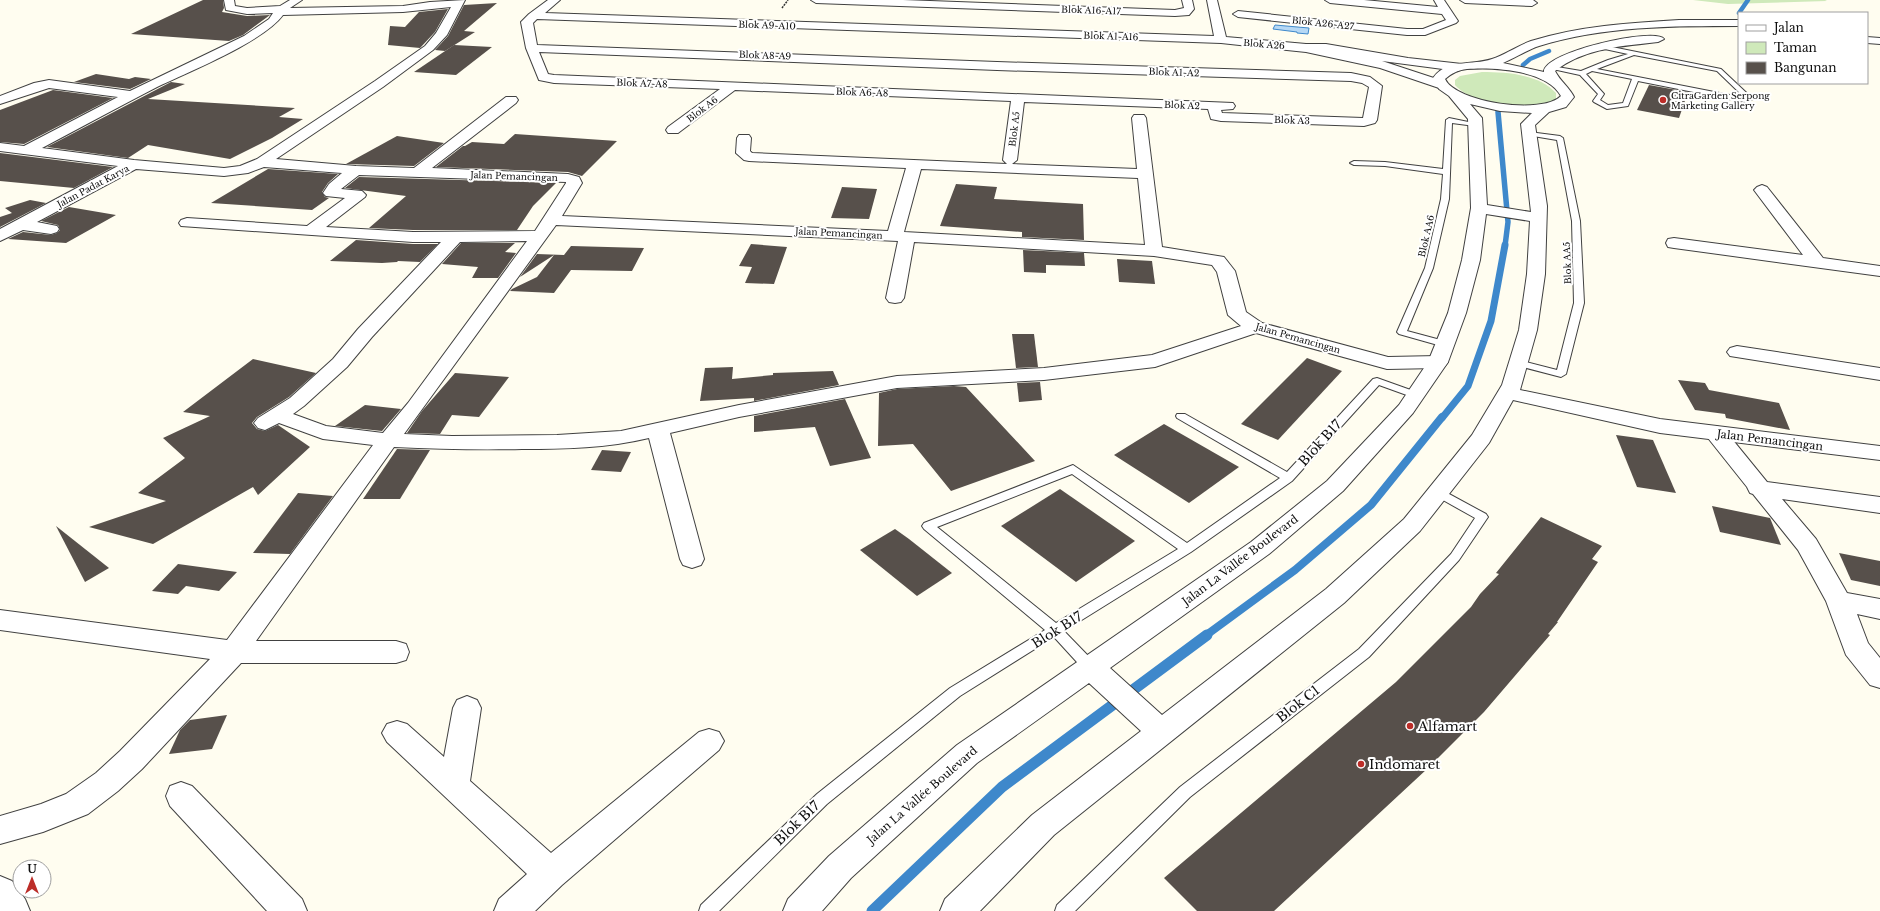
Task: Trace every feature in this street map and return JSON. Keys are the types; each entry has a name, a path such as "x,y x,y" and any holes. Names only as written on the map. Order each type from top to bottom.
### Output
{"street":[{"path":"229,0 230,8 238,11 403,8 458,2"},
{"path":"28,150 132,95 248,38 273,21 280,11 297,0"},
{"path":"532,48 527,22 532,16 555,0"},
{"name":"Blok A16-A17","path":"816,0 1008,4 1175,13 1185,13 1189,9 1187,0"},
{"path":"1212,0 1221,40"},
{"path":"1330,0 1447,11"},
{"path":"1439,0 1447,11"},
{"path":"1465,0 1532,3"},
{"path":"262,162 379,84 429,48 441,35 458,2"},
{"path":"993,98 1001,32 1008,4"},
{"name":"Blok A26-A27","path":"1238,14 1407,32 1425,32 1452,22 1447,11"},
{"name":"Blok A9-A10","path":"532,16 1001,32"},
{"path":"1367,58 1458,67 1496,62 1534,44 1566,35 1597,30 1679,23 1738,23"},
{"name":"Blok A1-A16","path":"1001,32 1221,40"},
{"path":"1554,81 1549,70 1572,55 1602,47 1669,38"},
{"name":"Blok A26","path":"1221,40 1306,48 1326,48 1367,58"},
{"path":"1868,40 1880,41"},
{"name":"Blok A8-A9","path":"532,48 748,54 996,74"},
{"name":"Blok A7-A8","path":"532,48 543,77 554,79 730,86"},
{"path":"1367,58 1473,101 1497,106 1522,109 1544,108 1560,104 1568,97 1565,89 1554,81 1519,70 1478,65"},
{"path":"1448,90 1439,78 1445,71 1458,67"},
{"name":"Blok A1-A2","path":"996,74 1351,77 1366,80 1376,86 1371,112"},
{"path":"0,100 38,86 48,84 132,95"},
{"name":"Blok A6-A8","path":"730,86 993,98"},
{"name":"Blok A6","path":"673,130 701,110 730,86"},
{"name":"Jalan La Vallée Boulevard","path":"800,911 840,867 967,754 1260,548 1335,486 1406,409 1442,353 1457,313 1471,260 1479,208 1475,118 1448,90"},
{"path":"684,97 701,110"},
{"name":"Blok A2","path":"993,98 1214,106"},
{"name":"Blok A5","path":"1010,160 1018,98"},
{"path":"417,173 511,100"},
{"name":"Blok A3","path":"1214,106 1216,116 1229,118 1364,122 1370,120 1371,112"},
{"path":"957,911 1043,825 1335,596 1412,525 1481,438 1509,389 1528,330 1536,274 1539,218 1528,124 1544,108"},
{"path":"1139,118 1144,174 1154,251"},
{"path":"744,138 743,153 749,157 1144,174"},
{"path":"4,150 28,150 134,164"},
{"name":"Jalan Padat Karya","path":"0,236 134,164 235,172 262,162"},
{"name":"Jalan Pemancingan","path":"262,162 356,170 568,178 574,180 574,184 551,220 901,236 1154,251 1218,261 1226,271 1237,315 1255,327 1387,363 1442,353"},
{"path":"895,298 901,236 915,163"},
{"path":"311,230 357,197 357,194 331,193 334,187 356,170"},
{"path":"1762,190 1818,262"},
{"path":"1479,208 1539,218"},
{"path":"0,830 43,818 77,804 107,782 131,760 234,652 388,440 420,401 551,220"},
{"path":"187,223 394,236 538,236"},
{"path":"21,225 51,229"},
{"path":"455,236 354,344 340,363 297,402 271,420 323,432 388,440 452,443 557,442 621,438 739,412 897,382 938,378 1039,375 1155,360 1255,327"},
{"path":"1674,243 1880,271"},
{"path":"1737,352 1880,374"},
{"name":"Jalan Pemancingan","path":"1509,389 1660,426 1715,434 1880,453"},
{"path":"658,430 692,559"},
{"path":"1715,434 1758,488 1807,545 1839,602 1856,648 1880,677"},
{"path":"1758,488 1880,505"},
{"path":"1839,602 1880,609"},
{"path":"0,620 234,652 396,652"},
{"path":"1091,668 1162,732"},
{"path":"454,786 467,708"},
{"path":"397,733 550,874"},
{"path":"511,911 550,874 709,741"},
{"path":"180,796 290,911"},
{"path":"0,892 13,911"}],"lane":[{"path":"1551,68 1582,72 1597,77 1635,81 1750,99 1719,70 1602,47"},
{"path":"1582,72 1633,54"},
{"path":"1590,70 1635,81"},
{"path":"1582,72 1601,94 1596,101 1607,107 1626,105 1635,81"},
{"name":"Blok AA6","path":"1442,353 1402,332 1429,268 1445,199 1449,120 1475,124"},
{"name":"Blok AA5","path":"1518,363 1562,374 1579,303 1576,221 1560,138 1529,134"},
{"path":"1354,163 1385,164 1446,172"},
{"name":"Blok B17","path":"707,911 828,794 955,692 1187,549 1288,478 1377,381 1415,395"},
{"path":"1181,416 1288,478"},
{"path":"1091,668 1056,631 928,526 1073,469 1187,549"},
{"name":"Blok C1","path":"1063,911 1185,792 1364,652 1455,557 1482,517 1438,492"}],"green space":[{"path":"1693,0 1825,0 1827,1 1728,4"},
{"path":"1482,72 1522,75 1531,78 1549,87 1556,93 1556,99 1546,104 1533,106 1503,106 1475,98 1455,85 1455,80 1460,76"}],"water":[{"path":"1275,25 1309,28 1308,34 1273,29"}],"building":[{"path":"203,0 223,0 224,8 222,12 247,16 270,15 243,35 229,41 131,34"},
{"path":"497,3 464,31 475,32 445,51 435,50 448,36 464,5"},
{"path":"448,9 435,32 420,48 388,45 390,26 405,27 419,12"},
{"path":"454,45 492,47 456,75 414,72"},
{"path":"96,74 129,79 135,77 151,79 130,89 74,82"},
{"path":"171,82 185,84 148,99 295,108 279,117 303,119 272,138 230,159 148,145 128,158 47,147"},
{"name":"CitraGarden Serpong Marketing Gallery","path":"1649,85 1688,92 1679,118 1637,110"},
{"path":"53,90 113,98 24,144 0,142 0,110"},
{"path":"515,134 617,141 582,176 568,172 436,167 463,146 472,142 504,144"},
{"path":"397,136 444,143 414,166 346,164"},
{"path":"0,153 113,167 74,188 0,181"},
{"path":"268,169 338,174 328,183 322,192 325,197 329,198 312,210 211,203"},
{"path":"359,177 556,183 533,206 517,230 413,230 369,228 406,196 345,188"},
{"path":"956,184 997,187 994,199 1083,204 1084,240 1022,237 1022,232 940,226"},
{"path":"842,187 877,189 869,219 831,218"},
{"path":"30,200 46,203 0,227 0,217 12,213 5,208"},
{"path":"69,207 116,215 66,243 8,239 23,232 51,235 57,233 60,230 58,225 41,221"},
{"path":"356,240 413,244 438,244 420,262 398,261 382,263 330,261"},
{"path":"461,243 515,243 505,252 516,253 498,278 472,278 478,267 442,264"},
{"path":"751,244 787,247 774,284 745,283 752,267 739,266"},
{"path":"571,246 644,248 632,271 571,270 554,293 510,291 537,277 554,255 520,277 537,254 564,255"},
{"path":"1023,250 1084,253 1085,266 1046,265 1046,273 1024,272"},
{"path":"1117,259 1152,261 1155,284 1119,282"},
{"path":"1012,334 1034,334 1038,367 1016,368"},
{"path":"1307,358 1342,371 1278,440 1241,424"},
{"path":"253,359 316,373 289,397 257,417 252,423 257,429 265,431 278,425 310,447 258,495 253,487 153,544 89,527 166,501 138,493 185,458 163,438 210,416 183,412"},
{"path":"733,367 732,379 773,375 773,373 833,371 839,385 754,401 754,398 700,401 705,368"},
{"path":"455,373 509,377 479,417 452,415 440,434 407,433 422,411"},
{"path":"1678,380 1705,383 1709,390 1779,403 1790,430 1726,418 1725,414 1695,410"},
{"path":"1040,382 1042,400 1019,402 1017,383"},
{"path":"954,386 966,387 1035,461 951,491 913,444 878,446 879,393 897,389"},
{"path":"845,399 871,458 830,466 815,427 754,432 754,416"},
{"path":"365,405 401,409 382,431 335,426"},
{"path":"1164,424 1239,467 1189,503 1114,455"},
{"path":"1616,435 1653,440 1676,493 1637,487"},
{"path":"397,449 430,450 400,499 363,499"},
{"path":"602,450 631,452 621,472 591,470"},
{"path":"1060,489 1135,541 1076,582 1001,526"},
{"path":"298,493 333,496 290,554 253,553"},
{"path":"1712,506 1770,518 1781,545 1720,532"},
{"path":"1541,517 1602,546 1592,559 1598,562 1558,622 1548,634 1550,635 1484,712 1427,769 1274,911 1197,911 1164,878 1396,682 1471,607 1480,594 1499,574 1496,573"},
{"path":"56,526 109,568 85,582"},
{"path":"895,529 952,573 917,596 860,550"},
{"path":"1839,553 1880,561 1880,586 1851,580"},
{"path":"178,564 237,572 219,591 186,586 178,594 152,591"},
{"path":"227,715 212,749 169,754 180,730 190,720"}],"waterway":[{"path":"1740,12 1748,0"},
{"path":"1523,65 1530,59 1549,51"},
{"path":"1498,112 1508,222 1505,246"},
{"path":"1442,418 1468,386 1491,321 1505,245"},
{"path":"1205,636 1295,570 1371,505 1442,417"},
{"path":"872,911 1002,787 1207,635"}],"place":[{"name":"CitraGarden Serpong Marketing Gallery","path":"1663,100"},
{"name":"Alfamart","path":"1410,726"},
{"name":"Indomaret","path":"1361,764"}]}
